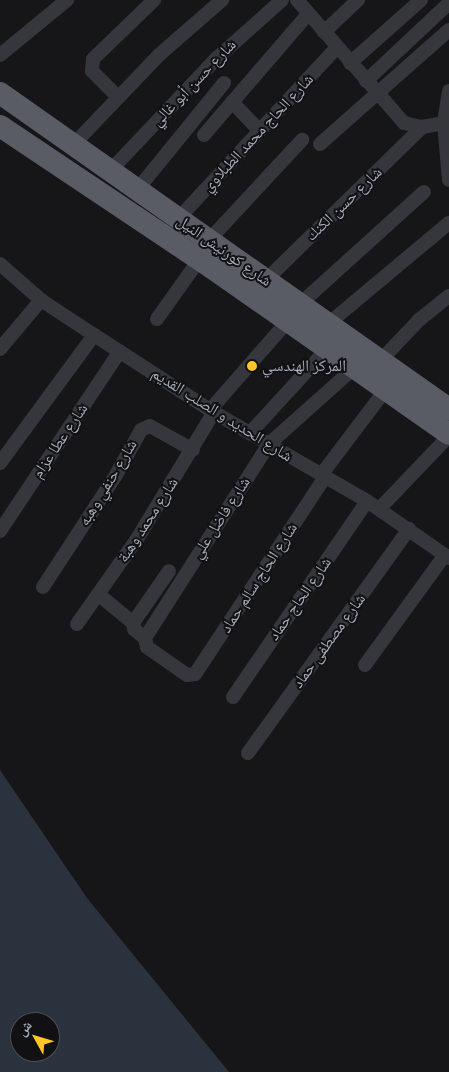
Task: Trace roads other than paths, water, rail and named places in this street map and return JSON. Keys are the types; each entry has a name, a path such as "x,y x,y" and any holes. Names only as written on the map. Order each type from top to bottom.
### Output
{"highway":[{"name":"شارع كورنيش النيل","path":"0,93 178,219 211,255 266,280 328,348 449,435"},
{"name":"شارع كورنيش النيل","path":"0,126 211,255 294,312 328,324 449,409"}],"street":[{"path":"0,55 67,0"},
{"path":"118,97 92,71 93,59 154,0"},
{"path":"73,145 159,54 222,0"},
{"name":"شارع حسن أبو غالي","path":"110,171 218,58 282,0"},
{"path":"297,0 375,92 404,123 422,128 447,122"},
{"path":"324,32 358,0"},
{"path":"350,63 421,0"},
{"path":"366,81 449,3"},
{"path":"204,135 308,14"},
{"path":"320,144 375,92 449,30"},
{"name":"شارع الحاج محمد الطبلاوي","path":"178,219 337,47"},
{"path":"137,190 224,83"},
{"path":"449,91 447,122 449,180"},
{"path":"232,102 260,131"},
{"name":"شارع حسن الكنك","path":"266,280 422,128"},
{"path":"157,319 211,255 302,140"},
{"name":"شارع محمد وهبة","path":"77,624 193,450 212,411 294,312 424,192"},
{"path":"328,324 449,223"},
{"name":"شارع الحديد و الصلب القديم","path":"0,264 41,300 94,335 212,411 380,509 447,556"},
{"path":"380,361 419,320 449,296"},
{"path":"0,349 41,300"},
{"path":"0,463 94,335"},
{"path":"250,433 328,348"},
{"name":"شارع عطا عزام","path":"0,531 120,351"},
{"name":"شارع فاضل علي","path":"145,638 269,444 355,367"},
{"name":"شارع الحاج سالم حماد","path":"145,638 148,647 191,676 198,670 323,476 386,389"},
{"name":"شارع حنفي وهبه","path":"43,586 116,475 141,430 150,426 193,450"},
{"path":"380,509 449,435"},
{"name":"شارع الحاج حماد","path":"233,697 368,502"},
{"name":"شارع مصطفى حماد","path":"248,753 409,529"},
{"path":"365,665 447,556"},
{"path":"133,623 168,572"},
{"path":"98,594 133,623 134,629 145,638"}],"place":[{"name":"المركز الهندسي","path":"252,366"}]}
